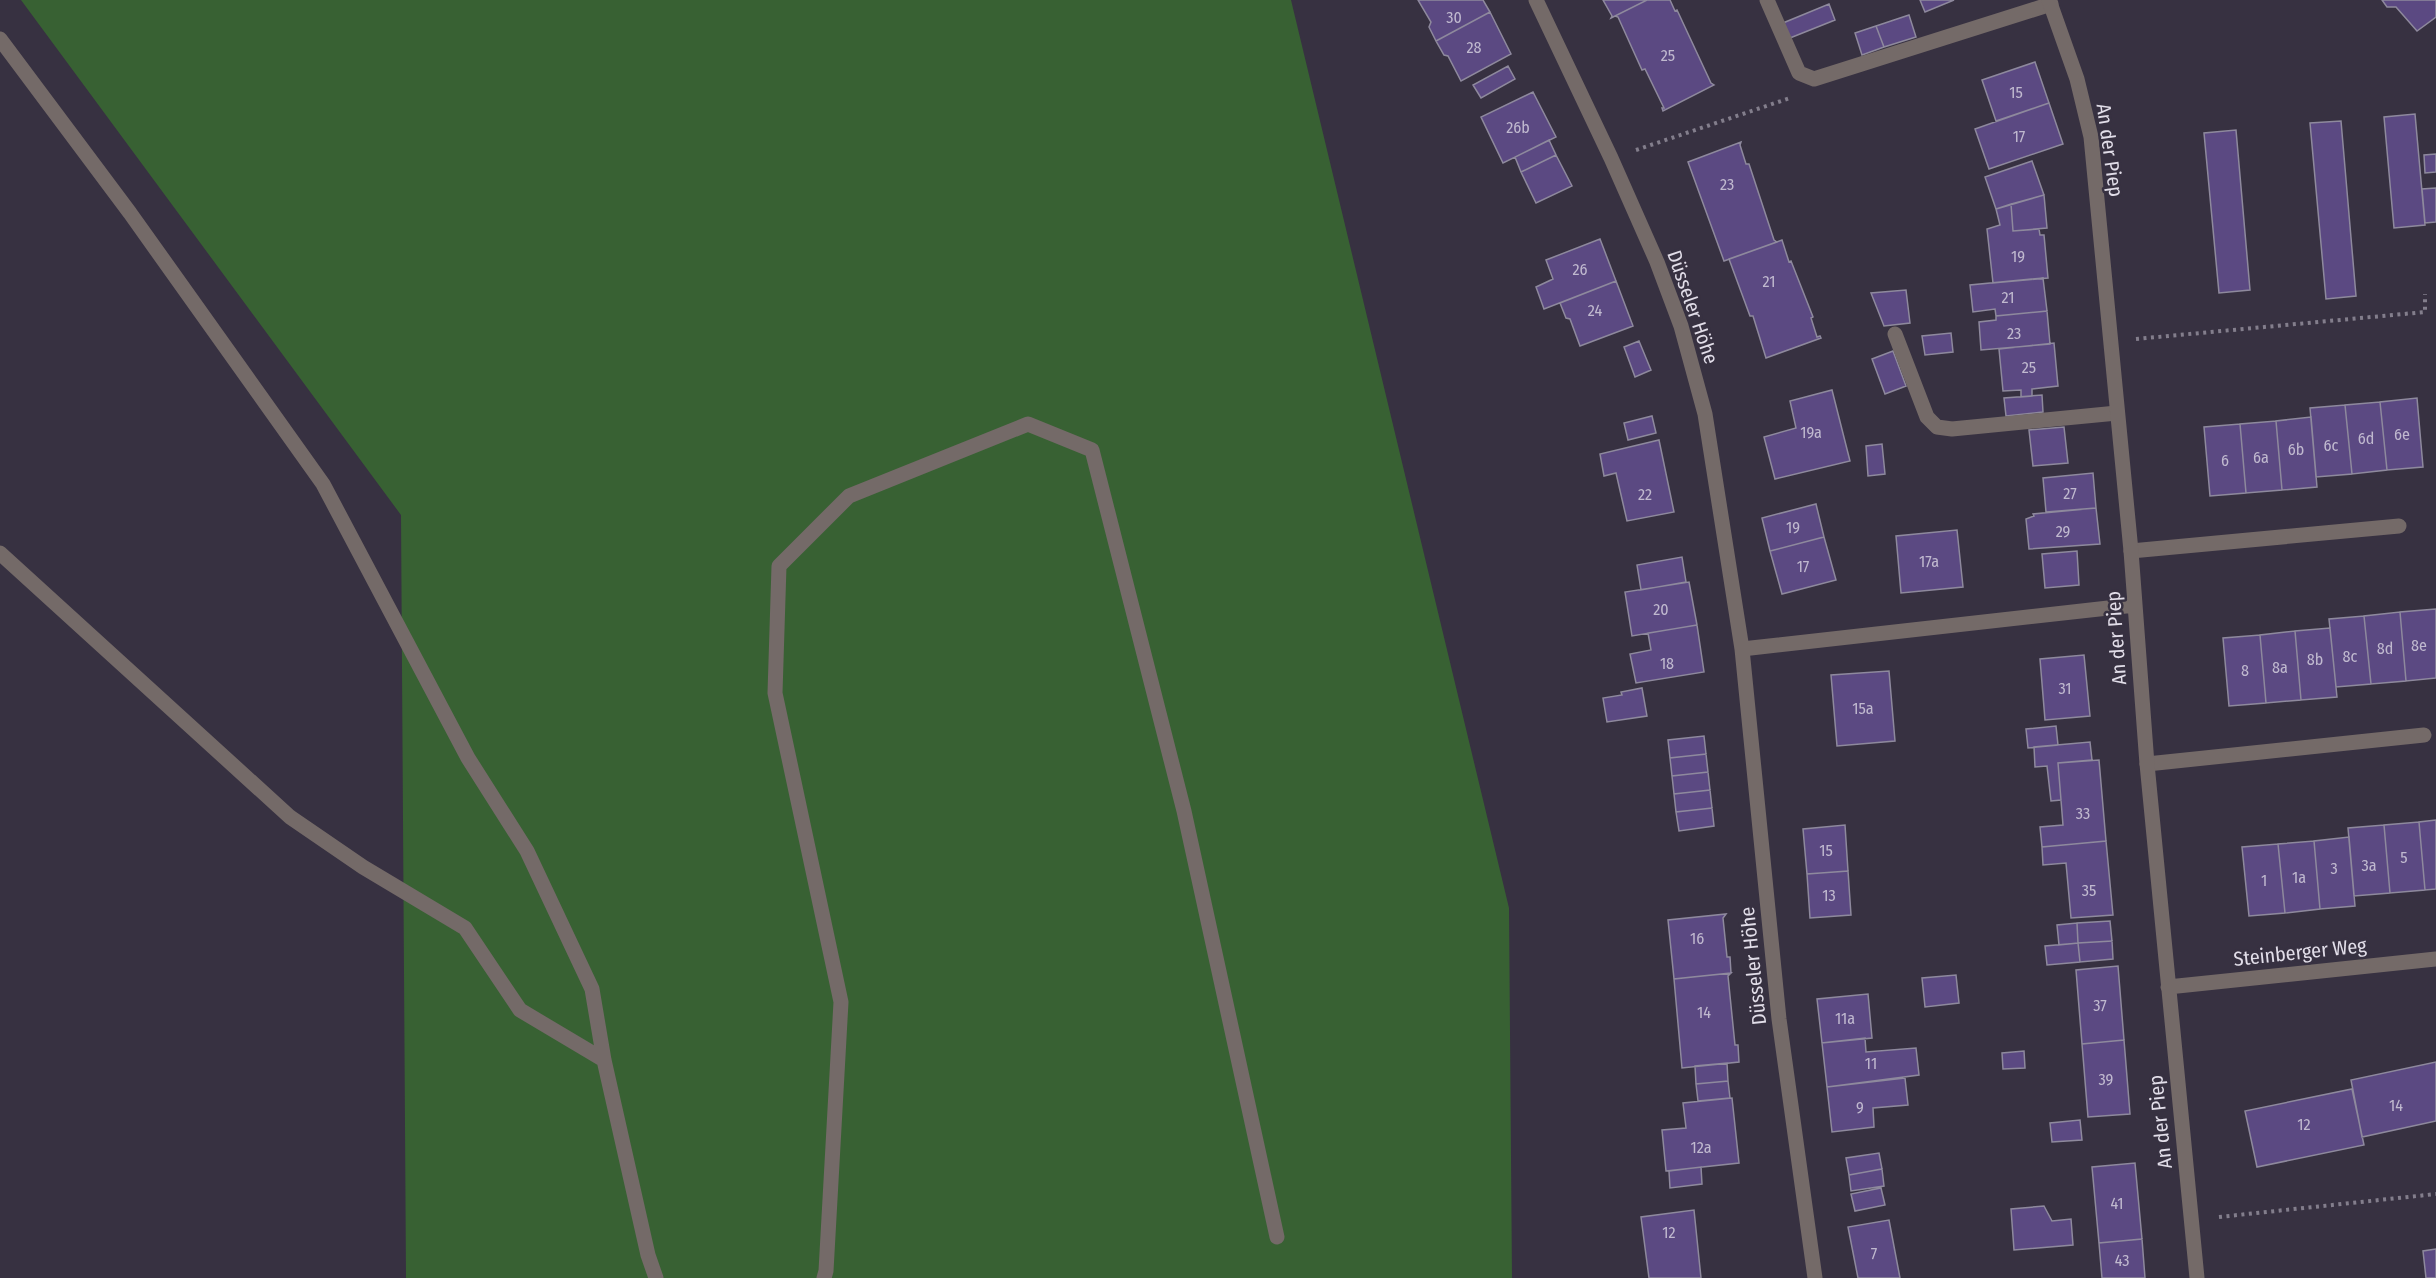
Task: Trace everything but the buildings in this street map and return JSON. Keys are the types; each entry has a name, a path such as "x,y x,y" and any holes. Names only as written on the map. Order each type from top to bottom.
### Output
{"street":[{"name":"Düsseler Höhe","path":"1536,0 1611,158 1657,262 1681,326 1705,414 1742,649 1779,1019 1815,1278"},
{"path":"1767,0 1799,73 1814,80 2050,2"},
{"name":"An der Piep","path":"2050,2 2077,80 2091,137 2131,551 2147,764 2197,1278"},
{"path":"0,39 130,213 323,484 468,758 527,851 592,989 604,1060 648,1255 656,1278"},
{"path":"1895,334 1928,417 1937,427 1952,429 2117,413"},
{"path":"824,1278 841,1002 776,693 779,566 849,496 1028,424 1092,450 1184,811 1277,1237"},
{"path":"2131,551 2400,526"},
{"path":"0,553 291,818 363,867 465,928 520,1010 604,1060"},
{"path":"1742,649 2135,605"},
{"path":"2147,764 2424,735"},
{"name":"Steinberger Weg","path":"2168,987 2436,959"}],"path":[{"path":"2110,341 2425,312 2425,294"},
{"path":"2191,1220 2436,1194"}],"green space":[{"path":"21,0 1291,0 1509,908 1512,1278 406,1278 401,515"}]}
